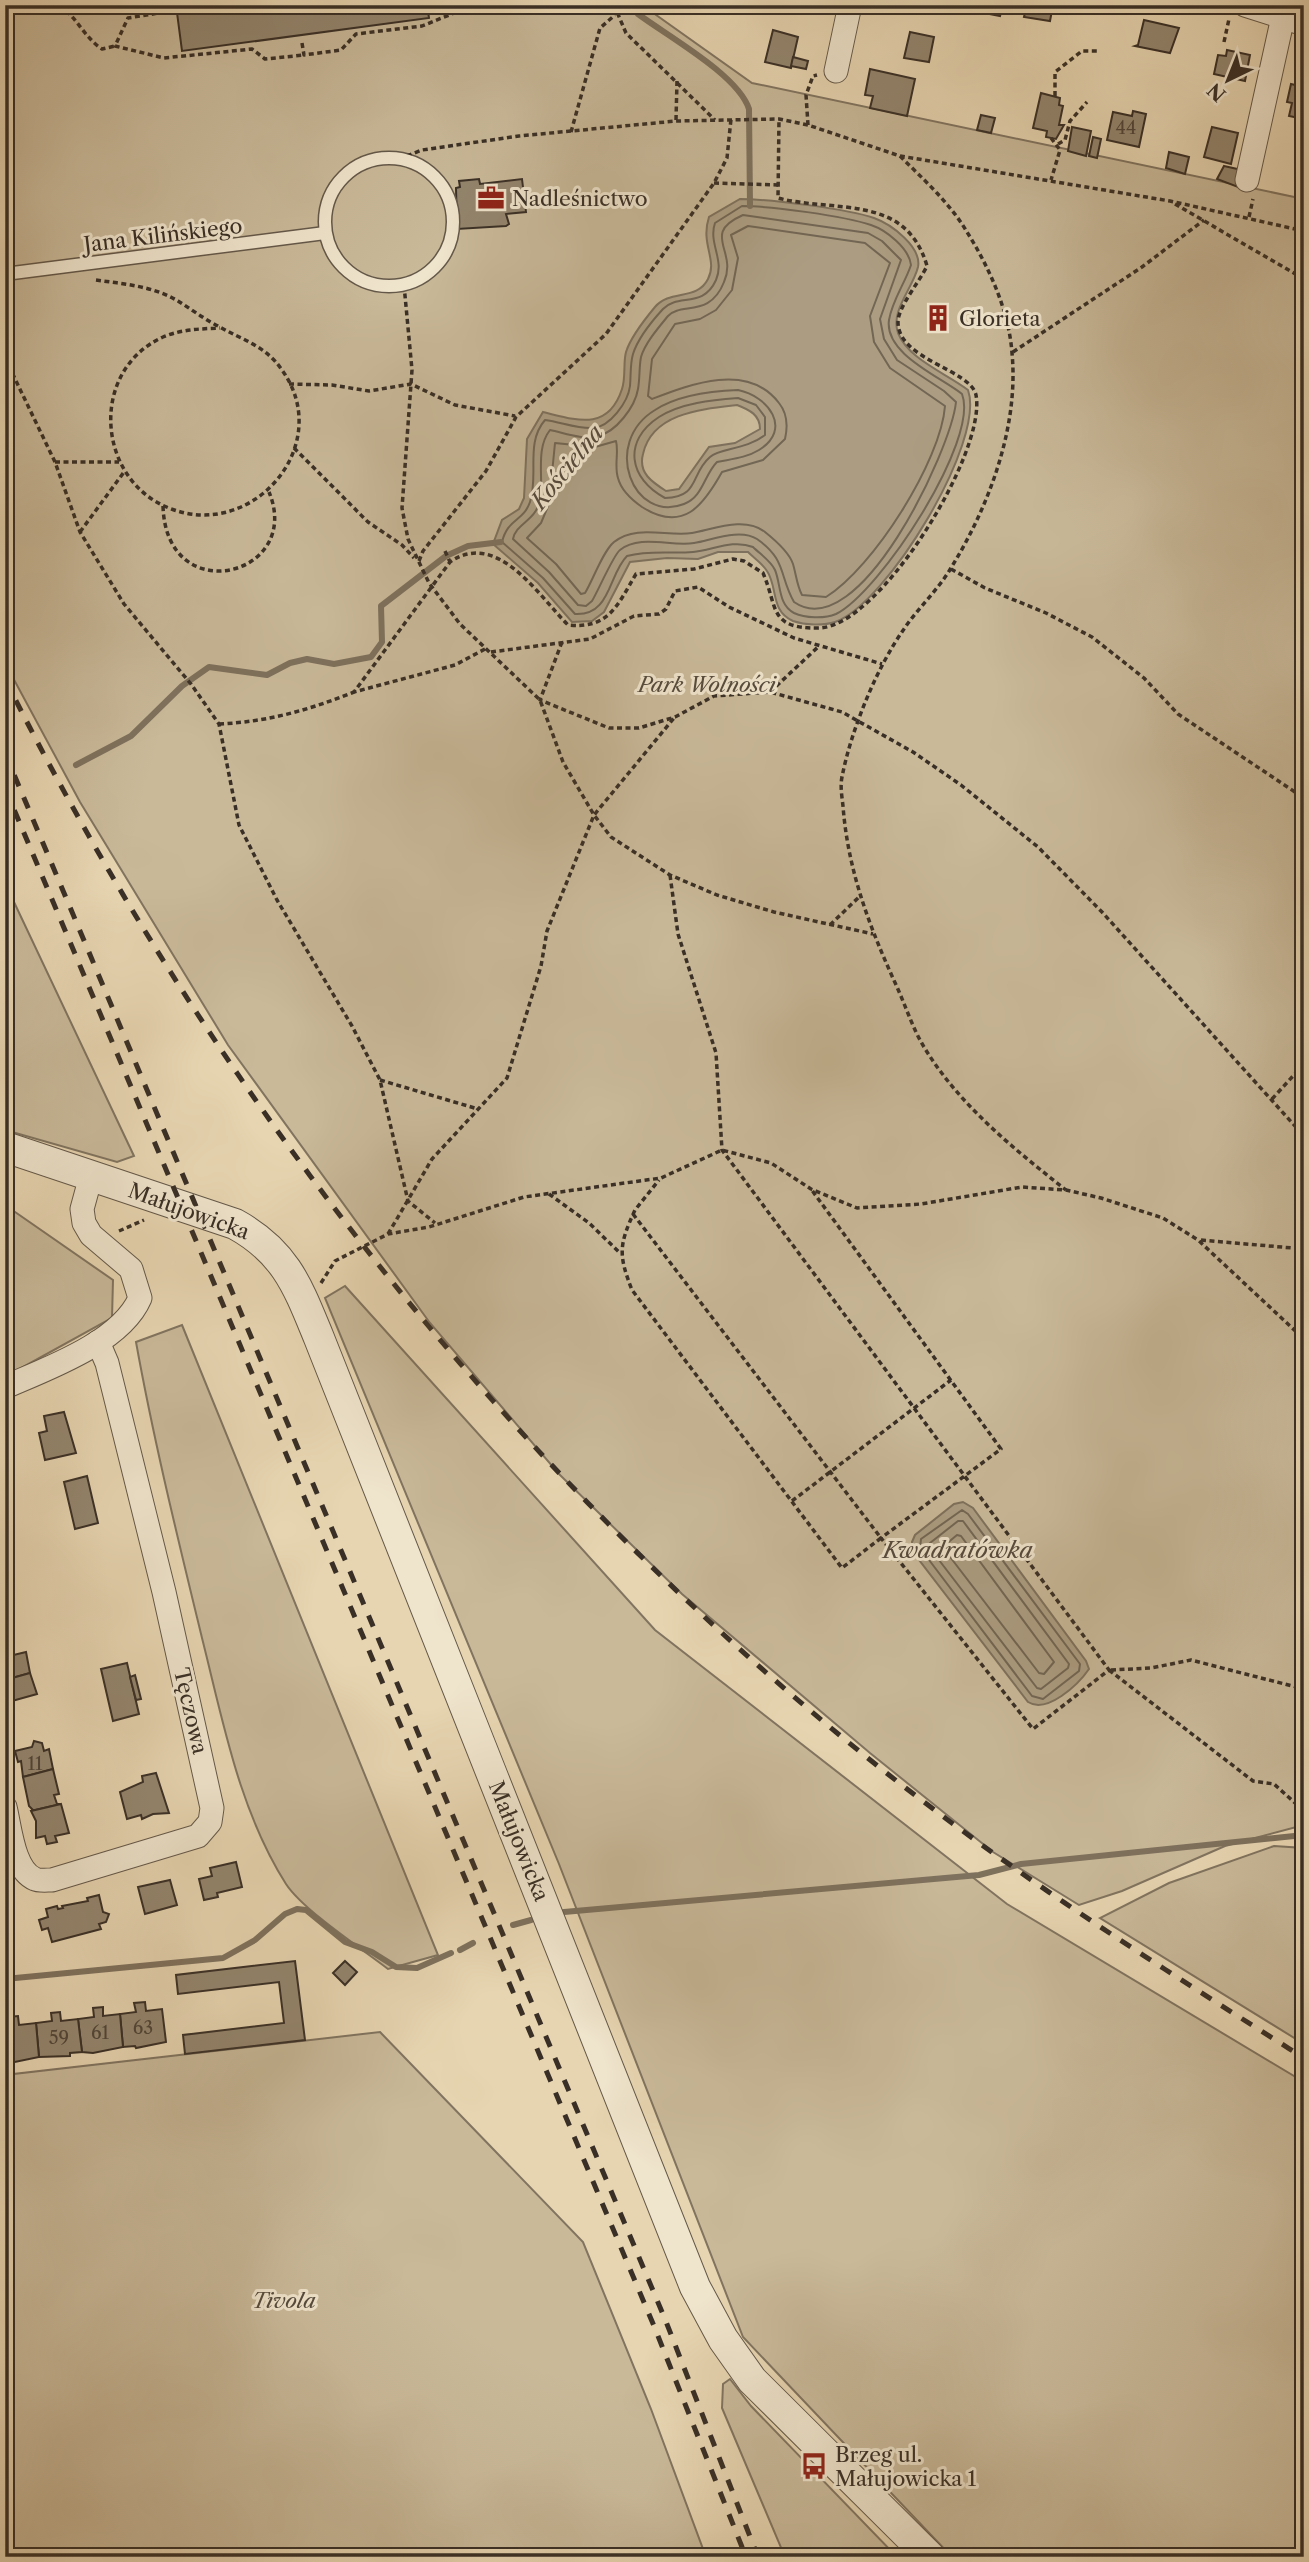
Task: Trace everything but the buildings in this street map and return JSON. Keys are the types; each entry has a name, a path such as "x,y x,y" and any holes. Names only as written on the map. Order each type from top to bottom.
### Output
{"street":[{"path":"836,71 850,5"},
{"path":"1238,9 1294,20 1247,180"},
{"name":"Małujowicka","path":"5,1147 214,1216 258,1237 281,1260 302,1295 695,2287 723,2339 752,2380 930,2557"},
{"path":"5,1387 98,1342 124,1323 140,1298 131,1269 91,1236 84,1223 82,1209 91,1176"},
{"name":"Tęczowa","path":"5,1807 17,1857 34,1879 52,1880 198,1836 210,1822 212,1808 164,1592 107,1363 98,1342"}],"lane":[{"path":"379,159 399,159 423,168 441,185 451,208 452,232 444,256 427,274 404,285 378,286 354,276 335,258 325,233 328,203 343,177 359,165 379,159"},
{"name":"Jana Kilińskiego","path":"5,274 325,233"}],"path":[{"path":"60,5 79,23 91,42 102,49 115,46 164,58 252,48 265,59 341,50 356,34 422,26 474,5"},
{"path":"614,5 615,14 626,33 716,121"},
{"path":"1224,42 1238,9"},
{"path":"115,46 128,18 165,12"},
{"path":"571,132 600,28 615,14"},
{"path":"302,43 304,55"},
{"path":"1055,96 1055,72 1082,51 1100,51"},
{"path":"808,125 806,95 813,76 836,71"},
{"path":"676,121 677,80"},
{"path":"1058,144 1065,140 1070,121 1087,102"},
{"path":"399,159 422,150 571,132 676,121 779,118 900,156 1170,201 1304,230"},
{"path":"354,692 430,585 450,562 470,551 507,564 522,574 568,625 581,626 598,624 609,616 636,574 694,569 733,559 744,561 763,573 774,611 786,622 802,628 822,628 840,624 862,608 902,566 952,488 978,413 975,391 968,381 927,360 900,329 898,321 903,306 927,266 918,244 901,226 867,208 799,204 778,198 779,118"},
{"path":"419,563 422,551 486,471 516,416 606,334 714,183 727,158 731,119"},
{"path":"1051,138 1060,150 1051,180"},
{"path":"900,156 932,188 966,230 996,286 1012,352 1008,428 995,474 975,524 951,569 904,629 883,665 859,723 841,779 846,839 859,897 873,934 925,1047 975,1111 1011,1147 1066,1190"},
{"path":"714,183 754,181 778,185"},
{"path":"1170,201 1304,279"},
{"path":"1012,352 1142,267 1204,220"},
{"path":"88,279 151,289 176,299 220,328 264,350 283,371 289,384 298,417 294,448 280,478 259,499 223,514 182,514 148,498 124,472 111,436 112,400 120,379 138,354 161,338 184,330 220,328"},
{"path":"404,285 411,384 402,508 408,539 430,585 460,624 485,649 540,700 610,728 639,728 675,717 714,696 770,692 842,712 914,752 961,785 1038,847 1304,1136"},
{"path":"5,358 55,462 80,532 124,604 191,684 219,724 239,825 276,900 352,1027 380,1080 408,1201 436,1224"},
{"path":"289,384 332,385 369,391 411,384 455,405 516,416"},
{"path":"294,448 368,522 402,545 419,563"},
{"path":"55,462 119,462"},
{"path":"80,532 124,472"},
{"path":"163,506 167,536 176,553 200,568 234,570 261,554 274,532 275,515 268,491"},
{"path":"444,551 450,562"},
{"path":"951,569 985,588 1046,613 1092,637 1144,678 1178,713 1304,798"},
{"path":"491,652 590,639 634,616 659,614 666,609 675,591 698,587 770,627 818,647 883,665"},
{"path":"562,642 540,700 564,762 594,815 611,837 670,875 717,895 873,934"},
{"path":"770,692 818,647"},
{"path":"219,724 253,723 301,713 354,692 455,666 485,649"},
{"path":"388,1234 432,1160 507,1078 541,966 547,931 594,815 675,717"},
{"path":"670,875 678,934 716,1053 722,1150 1109,1670 1253,1781 1273,1784 1304,1811"},
{"path":"830,925 859,897"},
{"path":"1272,1099 1304,1064"},
{"path":"380,1080 478,1109"},
{"path":"302,1295 327,1279 335,1261 388,1234 436,1224 524,1197 661,1178 722,1150 771,1163 811,1189 857,1208 921,1204 1022,1187 1066,1190 1163,1218 1198,1240 1304,1339"},
{"path":"620,1253 633,1214 661,1178"},
{"path":"548,1194 589,1223 620,1253 632,1290 842,1568 1001,1448 811,1189"},
{"path":"633,1214 830,1473 1033,1729 1109,1670 1151,1668 1191,1660 1304,1689"},
{"path":"1198,1240 1304,1249"},
{"path":"792,1501 951,1380"}],"green space":[{"name":"Park Wolności","path":"5,5 642,5 752,83 1304,199 1304,1825 1225,1846 1122,1891 1079,1905 993,1852 870,1753 682,1594 559,1474 430,1323 228,1045 80,802 5,663"},
{"path":"5,883 134,1156 117,1162 5,1130"},
{"path":"5,1205 113,1280 112,1318 5,1377"},
{"path":"345,1286 655,1630 1007,1904 1304,2082 1304,2557 952,2557 743,2337 559,1864 325,1298"},
{"path":"182,1325 438,1955 388,1969 319,1917 294,1894 270,1856 256,1826 234,1764 217,1701 167,1490 136,1342"},
{"path":"1274,1846 1304,1848 1304,2044 1100,1918 1169,1883"},
{"name":"Tivola","path":"380,2032 583,2242 651,2409 706,2557 5,2557 5,2075"},
{"path":"730,2379 751,2406 897,2557 785,2557 722,2408 723,2384"}],"water":[{"path":"740,199 753,199 846,211 874,218 889,225 904,237 915,252 918,267 899,308 896,325 898,333 910,351 968,390 970,414 962,445 948,481 905,554 856,609 835,622 803,623 786,617 778,605 770,577 758,561 748,552 718,552 698,559 667,558 630,562 604,612 592,621 572,622 538,583 493,544 502,520 519,509 524,498 527,439 543,412 590,420 608,412 616,403 623,384 626,352 643,322 661,302 697,290 708,279 711,272 706,235 709,217","holes":["737,405 756,417 760,429 735,443 709,447 679,489 666,491 647,476 642,461 648,440 667,422 694,411"]},
{"name":"Kwadratówka","path":"963,1502 973,1508 1086,1661 1089,1669 1084,1676 1070,1690 1053,1701 1036,1705 1028,1702 913,1552 912,1542 915,1535 954,1504"}],"waterway":[{"name":"Kościelna","path":"632,5 638,14 717,70 742,96 749,109 750,206"},
{"name":"Kościelna","path":"76,765 131,736 182,686 209,667 267,675 290,663 307,659 334,664 371,657 382,642 381,606 446,556 468,546 501,542"},
{"path":"564,1912 979,1875 1021,1864 1304,1835"},
{"path":"5,1979 223,1958 255,1940 285,1914 297,1909 306,1910 345,1942 372,1952 396,1967 417,1968 451,1953"},
{"path":"513,1925 531,1920"},
{"path":"460,1950 473,1943"}],"railway":[{"path":"5,679 87,833 178,983 276,1128 381,1268 494,1402 614,1529 740,1650 874,1763 1031,1880 1304,2058"},
{"path":"5,753 665,2319 758,2557"},
{"path":"5,788 654,2326 746,2557"}],"place":[{"name":"Nadleśnictwo","path":"491,198"},
{"name":"Glorieta","path":"938,318"},
{"name":"Brzeg ul. Małujowicka 1","path":"814,2466"}]}
